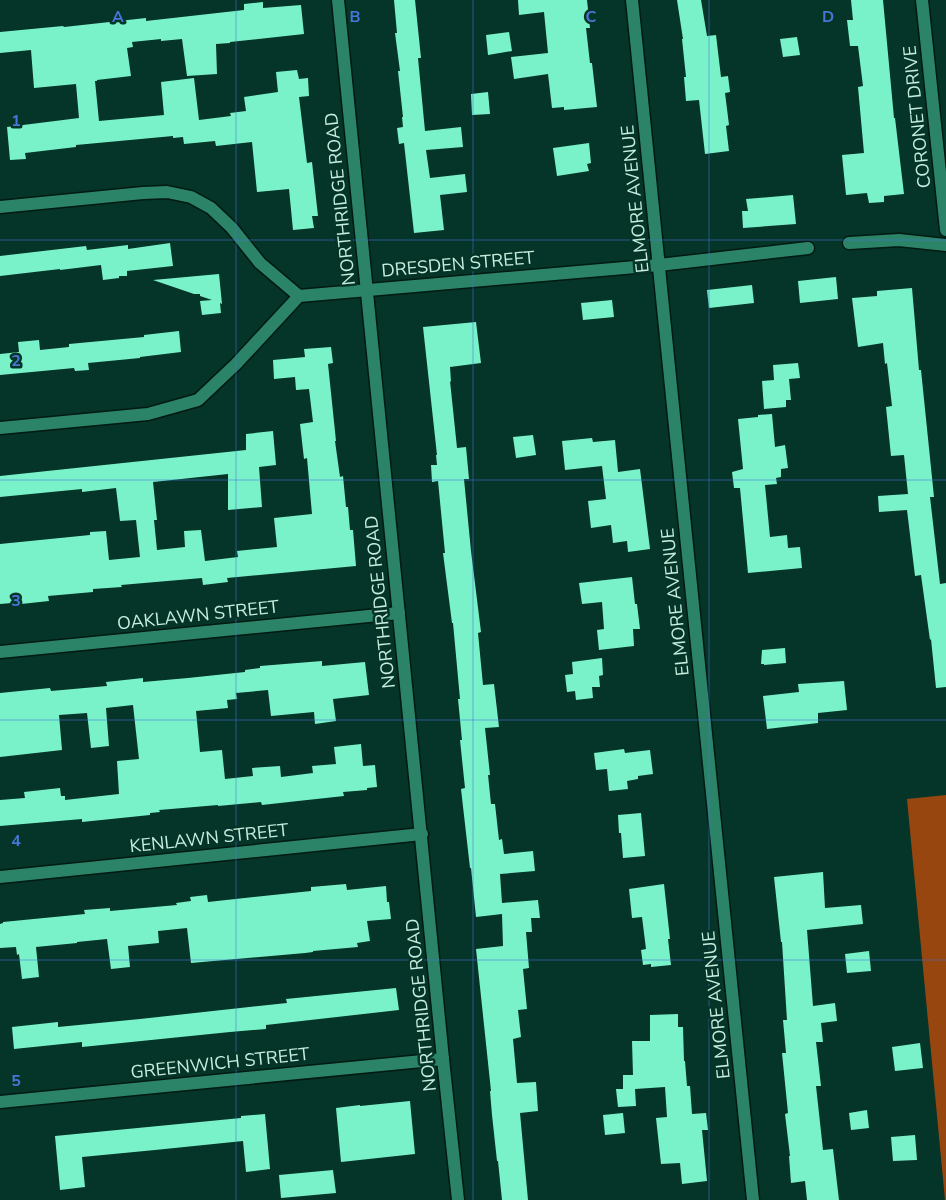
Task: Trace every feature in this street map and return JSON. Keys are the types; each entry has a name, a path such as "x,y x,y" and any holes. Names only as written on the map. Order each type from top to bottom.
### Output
{"street":[{"name":"NORTHRIDGE ROAD","path":"338,0 458,1200"},
{"name":"ELMORE AVENUE","path":"632,0 753,1200"},
{"name":"CORONET DRIVE","path":"922,0 946,230"},
{"path":"0,207 143,193 167,192 191,197 211,208 232,228 260,262 299,296 236,364 198,400 148,414 0,428"},
{"path":"849,243 899,240 946,245"},
{"name":"DRESDEN STREET","path":"299,296 659,265 808,248"},
{"name":"OAKLAWN STREET","path":"0,652 399,613"},
{"name":"KENLAWN STREET","path":"0,876 422,834"},
{"name":"GREENWICH STREET","path":"0,1102 443,1058"}],"shaded area":[{"path":"946,795 946,1200 945,1200 907,799"}],"building":[{"path":"394,0 415,0 421,58 418,58 425,131 461,127 463,147 426,150 430,178 465,174 467,192 440,195 444,230 414,233 404,143 399,144 397,128 403,127 403,117 395,33 397,33"},
{"path":"518,0 587,0 590,28 586,28 597,107 564,110 564,107 552,108 548,74 514,79 511,57 548,53 544,12 519,15"},
{"path":"677,0 701,0 707,36 716,35 721,77 728,76 730,92 725,93 729,125 726,126 729,151 705,154 699,100 686,101 683,39"},
{"path":"851,0 883,0 894,118 904,194 884,196 884,202 869,203 867,193 846,195 842,155 864,153 858,87 863,86 858,46 850,46 847,20 853,20"},
{"path":"263,2 263,8 301,5 304,34 216,44 217,74 187,76 182,39 132,42 133,47 127,48 131,76 95,81 99,121 164,115 161,82 194,78 199,120 231,116 230,113 246,111 244,97 278,92 276,72 297,70 299,79 308,78 309,96 299,97 307,163 312,162 318,216 312,216 314,228 293,230 289,189 257,192 252,142 216,146 215,141 184,144 183,137 173,138 173,136 76,145 76,147 25,153 26,159 10,160 7,127 79,118 76,84 34,88 31,50 0,53 0,32 146,18 146,21 244,10 244,4"},
{"path":"509,32 512,51 488,55 486,35"},
{"path":"797,37 800,55 783,57 780,39"},
{"path":"488,92 490,114 472,115 471,94"},
{"path":"589,143 591,163 587,164 589,171 557,176 553,148"},
{"path":"793,195 796,224 743,228 742,211 748,211 746,199"},
{"path":"170,243 173,266 127,271 127,276 119,276 119,278 103,280 101,265 0,276 0,256 86,246 87,250 128,245 128,249"},
{"path":"219,274 221,313 202,315 200,301 212,300 200,296 200,294 194,294 153,280"},
{"path":"836,277 838,299 800,303 798,281"},
{"path":"752,285 754,303 709,308 707,290"},
{"path":"912,288 919,370 921,370 934,497 930,497 940,584 946,583 946,687 936,688 921,575 915,576 907,510 879,512 878,496 908,494 904,455 891,456 886,407 892,406 883,343 858,347 852,298 877,296 877,291"},
{"path":"612,300 614,317 583,320 581,303"},
{"path":"476,322 481,363 450,367 450,381 457,448 466,447 469,479 464,479 481,632 478,633 483,685 494,684 499,727 485,728 491,804 495,804 499,840 502,839 504,854 533,851 535,871 500,874 502,903 538,900 540,918 531,918 532,932 526,932 529,968 523,969 527,1009 518,1010 521,1037 513,1039 517,1083 536,1082 538,1111 520,1113 528,1200 502,1200 476,949 503,946 502,914 476,917 461,789 465,788 460,740 462,740 458,699 460,699 453,623 443,553 445,553 438,481 432,482 431,465 437,465 437,455 423,327"},
{"path":"179,331 181,352 88,363 89,370 75,371 74,368 0,375 0,354 19,352 18,342 39,340 40,350 69,347 69,344 144,337 144,335"},
{"path":"331,347 333,363 328,364 335,441 340,477 343,476 350,530 353,530 356,566 227,578 228,582 203,585 202,578 121,585 122,587 93,589 93,592 48,596 49,601 12,605 12,603 0,604 0,544 90,535 90,532 106,531 109,560 140,557 136,520 120,521 116,488 82,492 82,489 0,497 0,476 246,450 246,434 273,431 276,465 259,467 262,507 228,510 228,474 153,482 157,520 154,520 157,550 185,547 184,531 201,530 205,561 238,557 237,551 277,547 274,518 312,514 307,458 304,459 300,424 313,422 309,389 296,390 295,377 274,379 273,360 305,357 304,349"},
{"path":"798,363 800,378 789,379 791,400 786,400 786,407 764,409 762,381 774,380 773,365"},
{"path":"772,414 775,447 785,445 788,468 781,469 781,477 776,478 777,484 765,485 770,537 787,535 788,548 800,547 802,568 748,573 740,488 734,488 732,472 743,469 738,419"},
{"path":"533,435 536,455 516,458 513,437"},
{"path":"592,438 593,442 615,440 618,472 640,469 650,549 628,552 627,541 613,543 611,525 591,528 588,501 606,499 602,466 565,470 562,441"},
{"path":"632,577 640,629 633,629 634,646 599,650 597,630 604,629 602,602 582,604 579,583"},
{"path":"785,648 786,663 761,664 762,650"},
{"path":"602,658 603,675 599,676 600,687 592,687 593,698 576,700 575,691 567,692 565,675 573,674 572,662"},
{"path":"322,661 322,666 365,662 369,695 333,699 336,721 315,724 314,712 271,716 268,690 236,693 237,699 227,700 228,708 196,711 200,752 222,750 225,779 253,776 252,768 280,766 281,777 313,773 312,766 336,764 334,747 361,744 363,766 375,765 377,787 367,788 367,790 343,792 344,796 262,805 261,802 218,805 159,810 160,812 150,813 150,815 82,822 82,819 0,826 0,800 25,798 24,792 60,788 61,796 65,796 65,800 119,794 117,761 139,759 133,705 106,708 109,746 91,748 87,713 59,715 62,750 0,757 0,693 50,688 51,691 107,686 106,682 143,678 143,682 188,678 245,672 245,670 260,668 260,666"},
{"path":"844,681 847,710 818,713 818,723 767,729 763,696 799,692 798,684"},
{"path":"624,749 625,753 650,750 653,774 638,776 638,779 627,781 628,789 609,791 607,769 596,770 594,753"},
{"path":"641,813 645,856 623,858 618,815"},
{"path":"823,872 825,908 861,905 863,924 807,930 813,1006 835,1003 837,1021 821,1023 823,1042 816,1042 821,1086 816,1086 823,1150 833,1149 839,1200 807,1200 805,1181 791,1183 785,1114 788,1113 782,1053 786,1053 783,1020 787,1020 782,942 774,877"},
{"path":"346,884 347,890 386,886 391,919 367,921 370,941 357,943 358,947 191,963 187,928 158,931 159,943 128,946 130,967 111,969 107,939 36,947 39,977 22,979 19,954 17,955 16,947 0,948 0,924 3,922 85,914 84,910 110,908 110,911 177,905 176,903 191,901 190,897 207,895 208,902 311,891 311,887"},
{"path":"664,884 671,965 651,967 651,964 643,965 641,950 646,949 642,917 632,918 629,889"},
{"path":"869,951 871,971 847,973 845,954"},
{"path":"396,988 399,1010 266,1025 266,1029 82,1047 82,1042 14,1049 12,1027 58,1022 58,1027 140,1019 287,1003 286,999"},
{"path":"678,1014 678,1027 683,1027 684,1061 687,1086 690,1086 692,1114 706,1113 708,1130 702,1130 707,1181 682,1184 680,1163 661,1164 656,1118 667,1117 665,1087 635,1089 636,1106 618,1107 616,1089 623,1089 623,1075 633,1075 632,1041 650,1041 650,1015"},
{"path":"920,1043 923,1068 895,1071 892,1047"},
{"path":"410,1101 415,1154 341,1162 336,1108"},
{"path":"867,1110 869,1128 851,1130 849,1113"},
{"path":"623,1113 625,1133 605,1135 603,1115"},
{"path":"265,1114 270,1169 246,1172 243,1141 82,1157 85,1187 60,1190 55,1136"},
{"path":"915,1135 917,1160 893,1161 891,1137"},
{"path":"333,1170 336,1193 281,1198 279,1175"}]}
